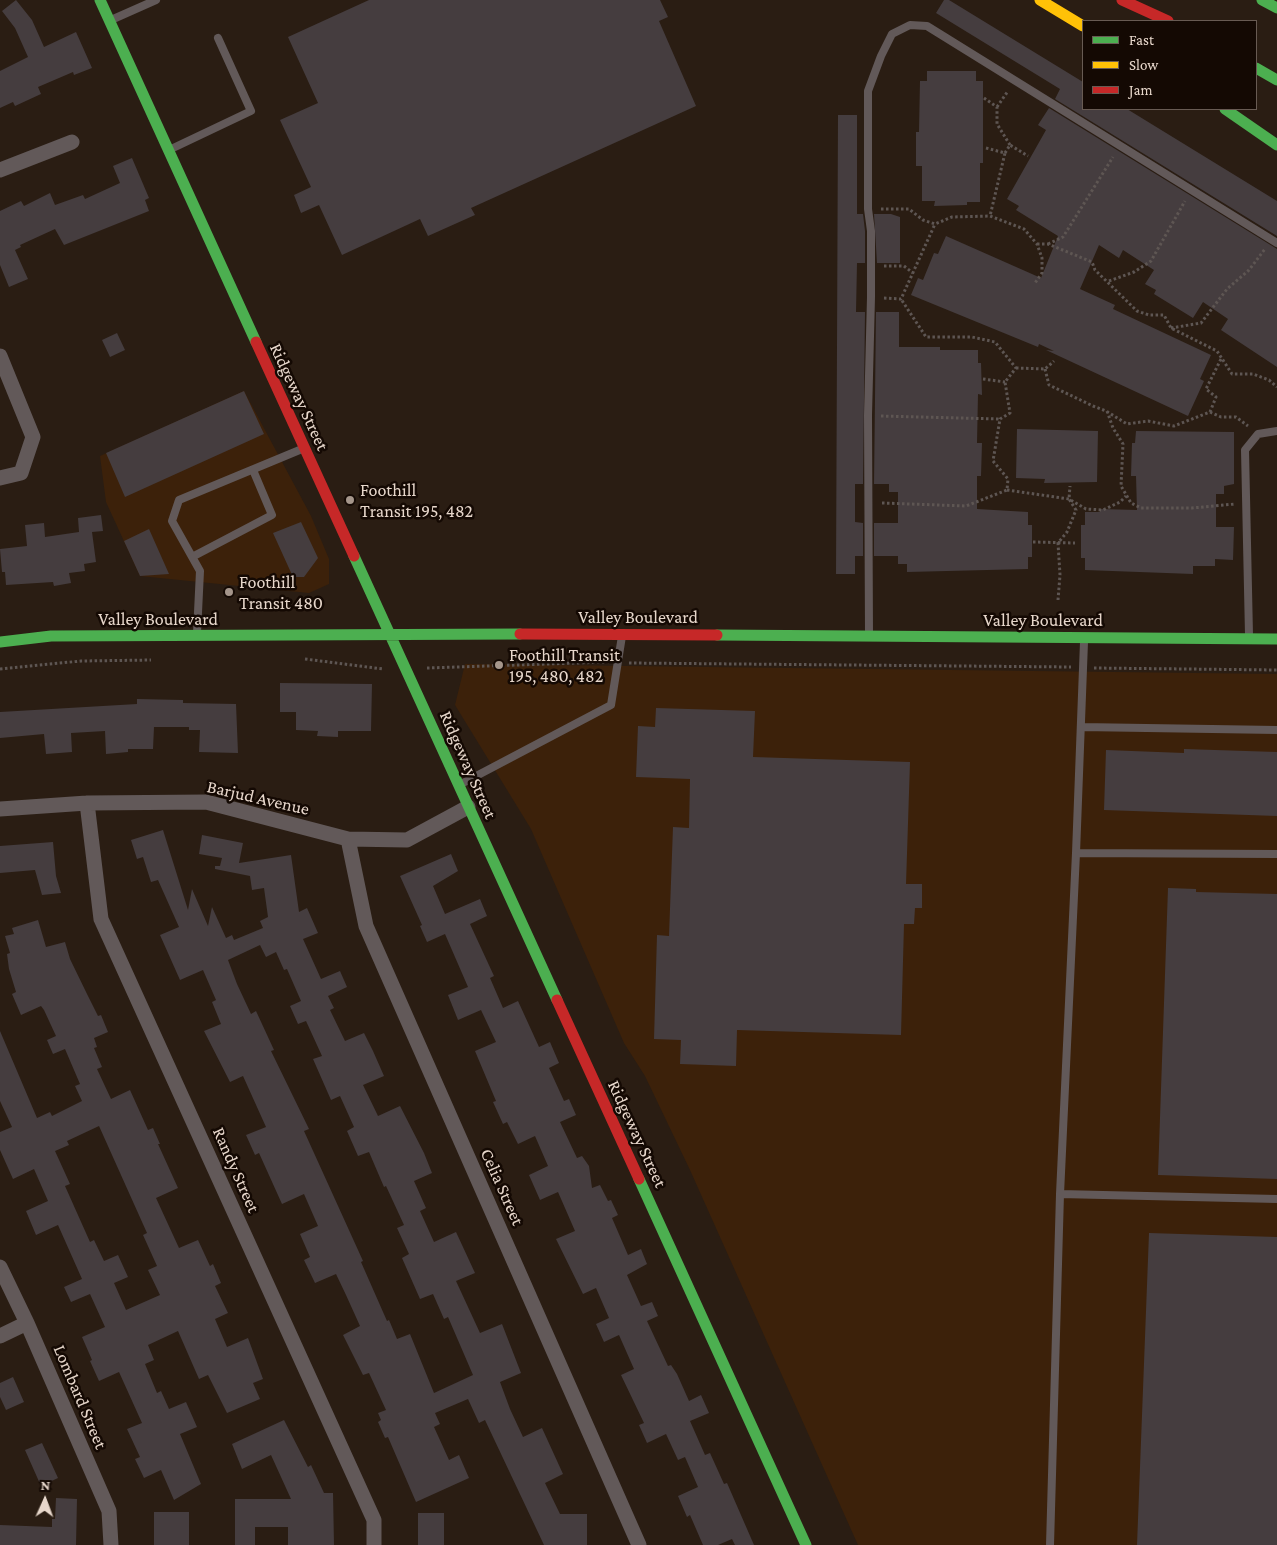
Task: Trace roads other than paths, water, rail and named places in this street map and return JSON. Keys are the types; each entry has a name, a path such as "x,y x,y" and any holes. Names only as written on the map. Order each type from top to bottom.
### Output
{"main road":[{"name":"Ridgeway Street","path":"100,0 167,151 806,1545"},
{"path":"1040,0 1082,25"},
{"path":"1122,0 1166,20"},
{"path":"1262,0 1277,8"},
{"path":"1257,69 1277,80"},
{"path":"1226,110 1277,145"},
{"name":"Valley Boulevard","path":"0,642 51,636 622,634 1250,640 1277,638"}],"street":[{"path":"0,170 72,142"},
{"path":"0,356 33,437 21,473 0,478"},
{"name":"Barjud Avenue","path":"0,809 87,803 206,802 348,839 407,840 468,807"},
{"name":"Randy Street","path":"87,803 102,919 374,1520 374,1545"},
{"name":"Celia Street","path":"348,839 366,926 639,1545"},
{"name":"Lombard Street","path":"0,1267 28,1323 109,1511 112,1545"},
{"path":"0,1336 28,1323"}],"lane":[{"path":"109,21 156,0"},
{"path":"869,636 868,416 871,297 868,209 868,91 881,56 892,34 910,25 928,26 1274,241"},
{"path":"167,151 251,111 218,38"},
{"path":"1250,640 1245,450 1258,434 1277,431"},
{"path":"197,636 200,571 172,521 180,500 303,448"},
{"path":"192,556 272,515 253,470"},
{"path":"458,785 611,705 622,634"},
{"path":"1050,1545 1060,1194 1084,637"},
{"path":"1081,727 1277,730"},
{"path":"1076,853 1277,854"},
{"path":"1060,1194 1277,1199"}],"place":[{"name":"Foothill Transit 195, 482","path":"350,500"},
{"name":"Foothill Transit 480","path":"229,592"},
{"name":"Foothill Transit 195, 480, 482","path":"499,665"}]}
